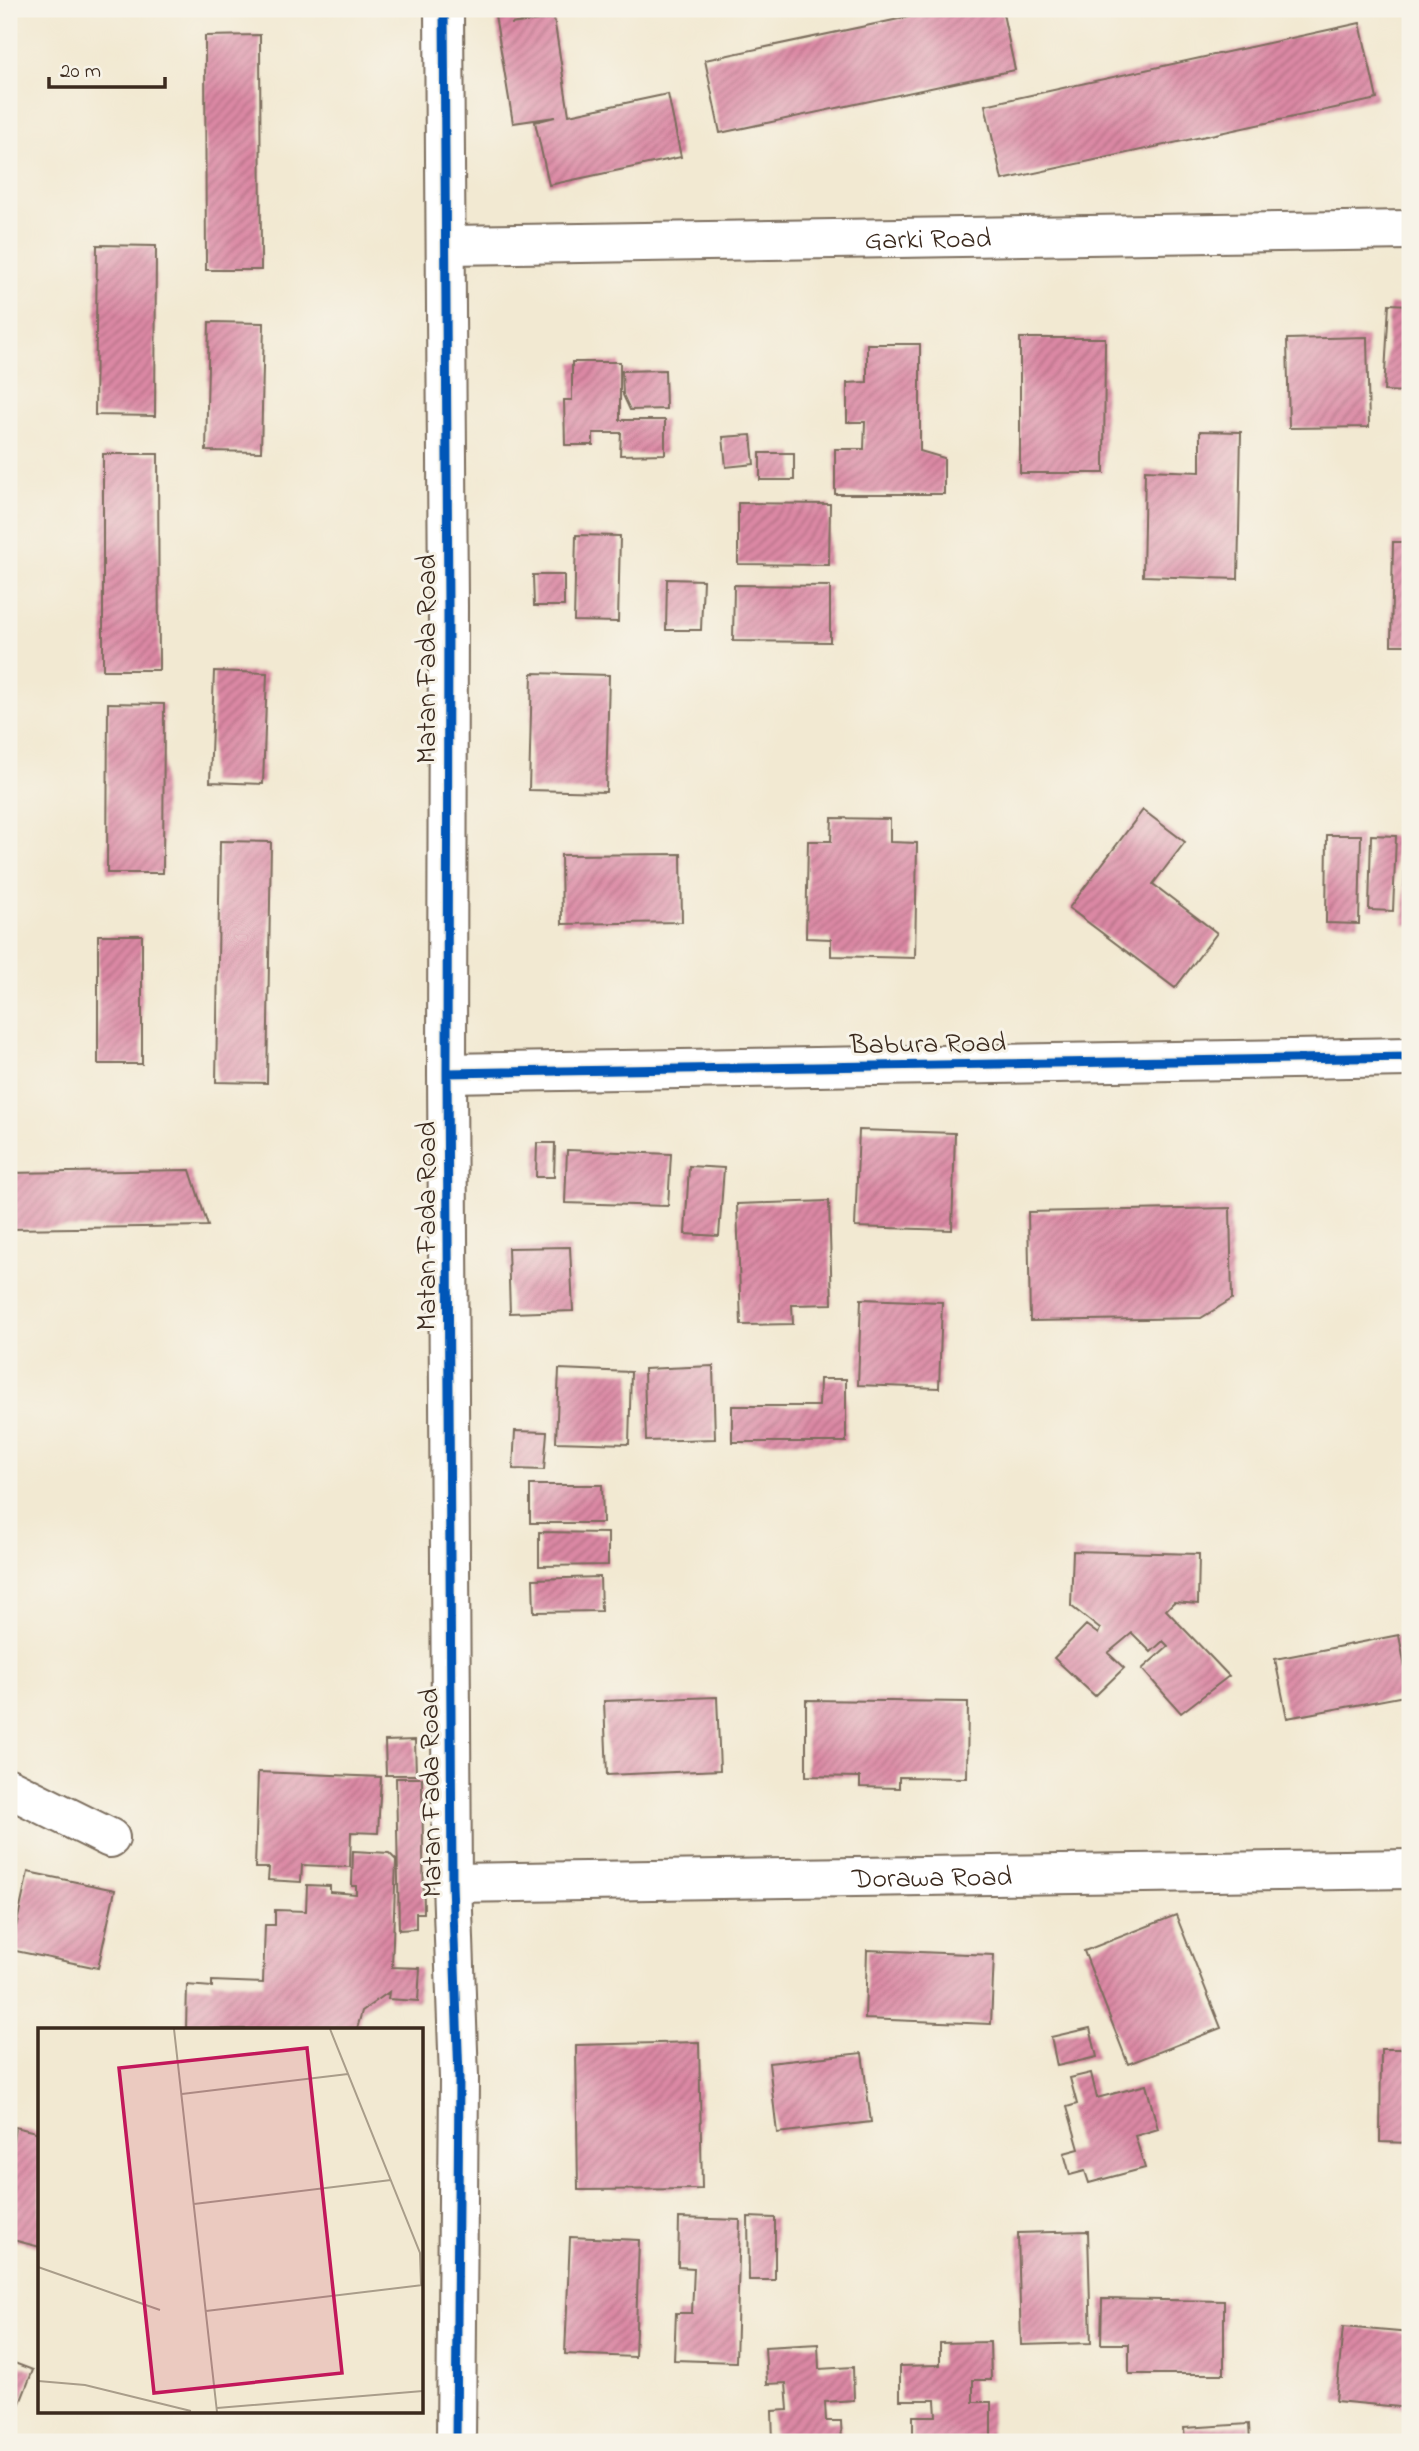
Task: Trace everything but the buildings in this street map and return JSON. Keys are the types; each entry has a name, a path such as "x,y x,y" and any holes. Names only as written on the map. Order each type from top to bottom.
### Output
{"street":[{"name":"Matan Fada Road","path":"444,9 452,1883 459,2078 456,2442"},
{"name":"Garki Road","path":"447,245 1410,230"},
{"name":"Babura Road","path":"447,1073 1410,1057"},
{"path":"9,1788 110,1838"},
{"name":"Dorawa Road","path":"452,1883 1410,1869"}],"cycle path":[{"path":"444,9 452,1883 459,2078 456,2442"},
{"path":"447,1073 1410,1057"}]}
